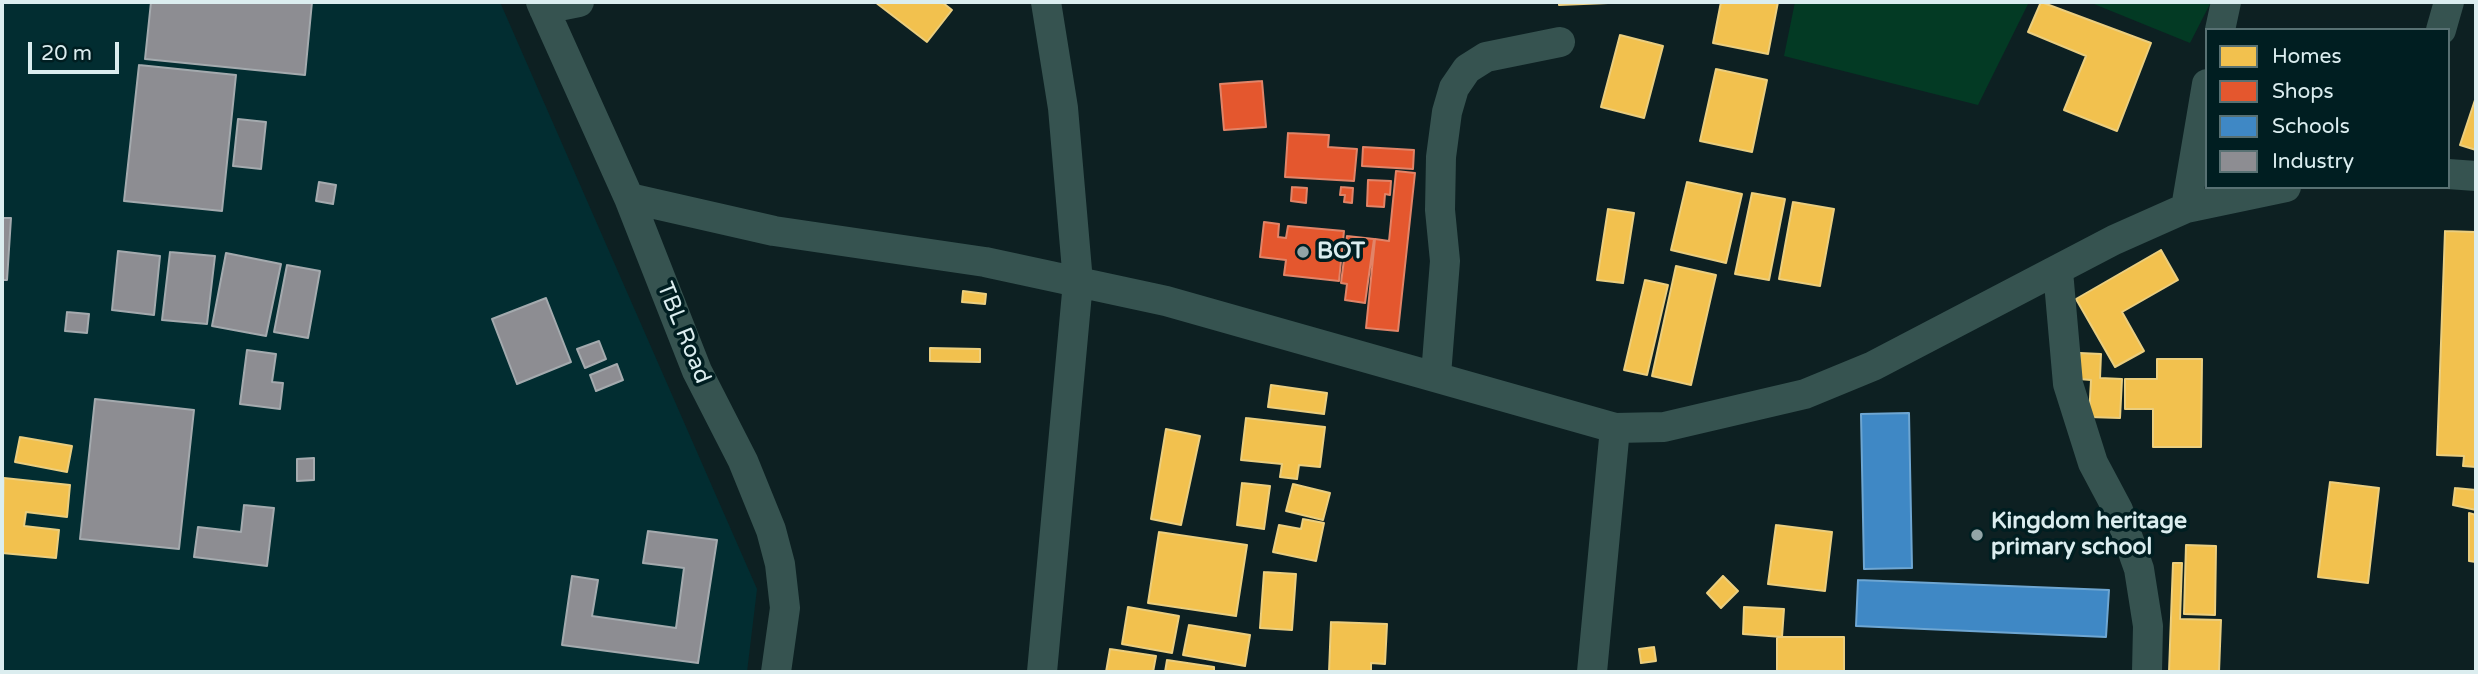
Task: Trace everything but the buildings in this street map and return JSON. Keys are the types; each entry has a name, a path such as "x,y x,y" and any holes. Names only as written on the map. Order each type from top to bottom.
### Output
{"street":[{"path":"542,5 579,2"},
{"path":"1042,672 1078,282 1063,108 1046,2"},
{"path":"2220,28 2226,2"},
{"path":"2442,28 2449,2"},
{"name":"TBL Road","path":"542,5 629,198 697,371 743,461 771,530 780,564 785,608 776,672"},
{"path":"1436,375 1445,261 1440,210 1441,157 1447,112 1454,88 1466,69 1486,57 1560,42"},
{"path":"2186,208 2205,96"},
{"path":"2450,174 2476,176"},
{"path":"629,198 774,231 919,251 1166,301 1436,375 1545,410 1615,428 1664,427 1805,394 1872,366 2114,240 2186,208 2276,189"},
{"path":"2058,271 2068,384 2093,463 2118,510 2139,569 2148,626 2147,672"},
{"path":"1592,672 1615,428"}],"shaded area":[{"path":"2,2 500,2 757,589 747,672 2,672"}],"green space":[{"path":"1795,2 2029,2 1978,105 1784,56"},
{"path":"2089,2 2211,2 2190,43"}],"place":[{"name":"BOT","path":"1303,252"},
{"name":"Kingdom heritage primary school","path":"1977,535"}]}
